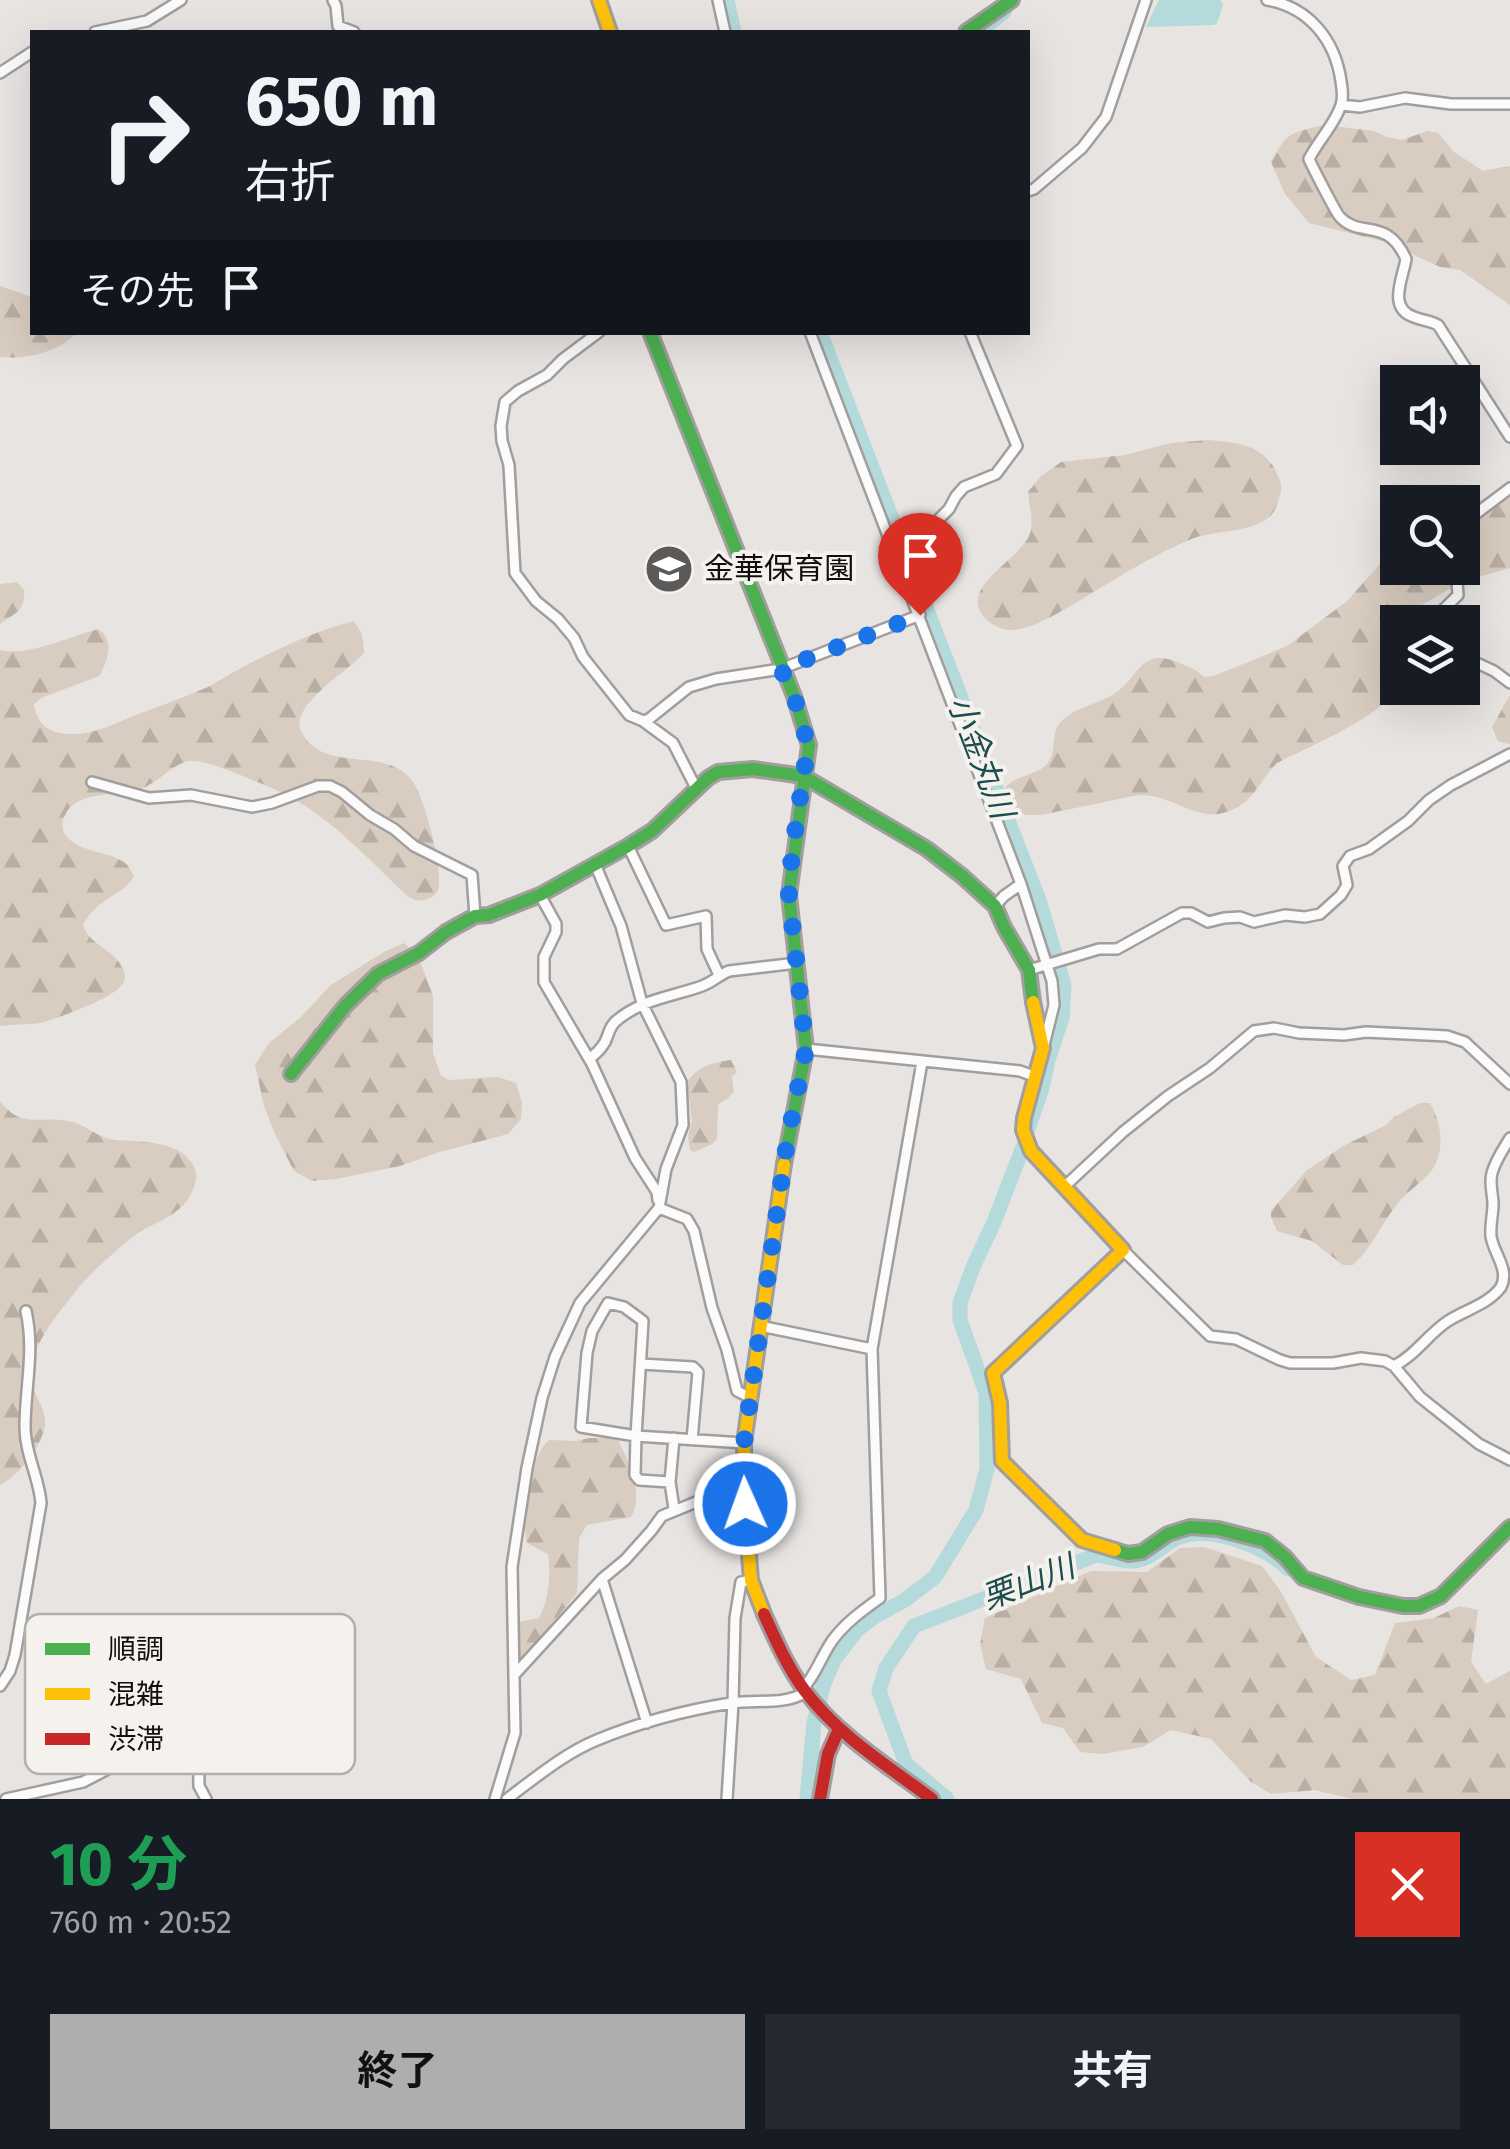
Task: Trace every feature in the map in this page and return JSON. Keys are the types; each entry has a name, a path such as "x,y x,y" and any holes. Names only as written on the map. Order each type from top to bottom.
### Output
{"street":[{"path":"103,30 147,20 181,0"},
{"path":"349,0 335,3 338,26 349,30"},
{"path":"599,0 609,30"},
{"path":"718,0 725,30"},
{"path":"969,30 1012,0"},
{"path":"1030,190 1082,148 1106,117 1146,0"},
{"path":"1274,1 1310,19 1333,48 1339,64 1341,105 1309,159 1313,170 1340,217 1381,232 1401,247 1406,259 1398,282 1400,306 1410,317 1438,325 1510,437"},
{"path":"0,73 30,53"},
{"path":"1341,105 1380,105 1405,98 1452,104 1510,104"},
{"path":"595,335 548,375 511,396 501,413 515,573 536,602 574,638 583,657 629,716 643,721 673,743 696,788"},
{"path":"651,335 794,696 808,745 789,895 806,1049 787,1142 744,1443 752,1580 768,1626 804,1690 840,1729 932,1799"},
{"path":"811,335 1022,884 1052,981 1054,1005 1024,1130 1031,1152 1210,1336 1236,1339 1290,1363 1378,1358 1394,1366 1420,1397 1478,1444 1510,1460"},
{"path":"894,548 911,540 949,510 964,487 996,474 1017,446 971,335"},
{"path":"1480,511 1510,488"},
{"path":"643,721 690,687 781,669 920,615"},
{"path":"1480,664 1510,682"},
{"path":"1029,970 1098,949 1117,949 1182,913 1208,922 1240,917 1254,922 1285,915 1320,914 1348,885 1343,866 1350,856 1369,849 1451,785 1510,754"},
{"path":"291,1074 346,1005 388,967 419,953 475,916 490,915 540,895 628,846 652,831 718,772 753,768 803,776 927,849 995,906 1029,970 1043,1048"},
{"path":"92,782 149,798 190,795 252,806 330,786 414,846 472,875 475,916"},
{"path":"628,846 666,925 706,916 707,949 719,974"},
{"path":"495,1799 515,1732 512,1567 542,1398 555,1357 580,1303 659,1208 666,1168 683,1125 681,1082 642,1003 621,926 596,864"},
{"path":"995,906 1022,884"},
{"path":"540,895 556,924 544,956 544,982 589,1059 635,1158 656,1192 659,1208"},
{"path":"589,1059 606,1040 612,1024 642,1003 704,985 729,971 797,964"},
{"path":"1066,1186 1123,1132 1254,1032 1274,1028 1299,1034 1446,1036 1464,1042 1510,1084"},
{"path":"806,1049 1020,1071 1036,1077"},
{"path":"506,1799 597,1740 733,1702 793,1700 816,1674 833,1640 880,1598 872,1349 922,1062"},
{"path":"1394,1366 1407,1360 1449,1320 1474,1308 1503,1284 1501,1258 1491,1238 1491,1184 1492,1172 1510,1138"},
{"path":"659,1208 687,1219 694,1230 737,1392 751,1398"},
{"path":"1123,1250 993,1372 1000,1403 1002,1461 1082,1540 1128,1554 1142,1552 1168,1534 1190,1527 1218,1529 1265,1541 1304,1578 1359,1597 1419,1606 1442,1596 1510,1528"},
{"path":"670,1482 639,1480 635,1475 636,1436 644,1321 624,1307 608,1303 592,1331 587,1353 581,1427 636,1436 744,1443"},
{"path":"0,1686 16,1655 41,1504 25,1429 32,1350 26,1311"},
{"path":"760,1326 872,1349"},
{"path":"641,1364 694,1367 698,1372 692,1440"},
{"path":"674,1438 670,1482 674,1509"},
{"path":"516,1673 662,1516 701,1500 744,1475"},
{"path":"602,1579 647,1723"},
{"path":"727,1799 735,1618 741,1582 752,1580"},
{"path":"820,1799 830,1743 840,1729"},
{"path":"0,1791 5,1799 82,1782 98,1774"},
{"path":"199,1774 199,1786 206,1799"}],"green space":[{"path":"1324,125 1374,131 1402,140 1427,131 1438,133 1454,152 1483,171 1510,166 1510,305 1460,270 1440,267 1386,242 1309,223 1285,194 1271,162 1291,135"},
{"path":"0,286 30,296 30,335 74,335 41,353 0,357"},
{"path":"1209,440 1250,448 1273,466 1281,490 1268,518 1182,543 1031,626 1006,630 983,616 978,604 986,582 1018,551 1031,530 1028,492 1040,477 1061,462"},
{"path":"1510,484 1510,568 1480,577 1480,500"},
{"path":"1380,564 1380,585 1456,585 1422,605 1380,605 1381,705 1357,722 1277,763 1243,804 1211,814 1140,795 1041,815 1026,815 1008,808 1005,788 1049,761 1060,723 1114,694 1147,661 1165,658 1204,677 1214,676 1287,646 1347,601"},
{"path":"17,582 24,590 23,603 0,624 0,584"},
{"path":"354,621 362,634 364,653 312,700 300,721 301,731 311,745 324,753 388,764 413,782 428,819 436,854 436,893 421,900 409,896 338,831 287,795 220,767 187,761 141,789 78,801 63,820 64,834 74,843 119,859 134,876 95,909 83,925 91,938 121,964 123,983 105,997 58,1017 40,1023 0,1026 0,650 23,651 98,629 103,633 108,651 99,676 34,704 46,727 64,734 79,734 199,691 282,647"},
{"path":"1510,695 1508,744 1498,741 1492,727"},
{"path":"404,943 418,956 433,996 433,1053 441,1076 449,1080 498,1077 516,1083 522,1103 521,1119 508,1134 400,1166 312,1181 294,1171 275,1134 255,1065 269,1043 331,985"},
{"path":"731,1060 737,1072 732,1077 734,1092 718,1104 717,1139 694,1152 690,1150 688,1136 692,1121 687,1082 706,1066"},
{"path":"0,1101 16,1116 68,1121 110,1139 167,1146 186,1156 196,1176 183,1205 107,1258 49,1327 35,1352 31,1372 45,1419 42,1437 15,1474 0,1485"},
{"path":"1420,1103 1430,1103 1437,1119 1440,1145 1436,1162 1398,1203 1353,1265 1343,1265 1312,1241 1277,1231 1271,1211 1306,1171"},
{"path":"617,1438 636,1488 635,1508 631,1517 587,1525 579,1538 577,1593 520,1663 519,1622 539,1618 549,1578 548,1554 527,1543 525,1532 526,1504 536,1460 549,1440"},
{"path":"1204,1547 1262,1566 1280,1590 1316,1657 1351,1680 1375,1675 1395,1623 1434,1618 1459,1606 1478,1610 1471,1662 1486,1684 1510,1671 1510,1799 1352,1799 1315,1790 1271,1794 1251,1782 1211,1739 1171,1730 1143,1747 1103,1754 1080,1752 1063,1728 1042,1723 1021,1679 986,1669 980,1644 985,1618 1091,1571 1147,1572 1180,1548"}],"water":[{"path":"1159,0 1220,0 1223,5 1214,25 1146,27"}],"waterway":[{"name":"小金丸川","path":"727,0 734,30"},
{"path":"981,30 1004,12"},
{"name":"小金丸川","path":"821,335 1040,903 1064,985 1062,1018 1027,1132"},
{"name":"小金丸川","path":"807,1799 814,1723 834,1660 857,1630 935,1577 976,1510 987,1469 986,1393 960,1320 960,1303 1023,1147"},
{"name":"栗山川","path":"947,1799 906,1764 879,1691 886,1668 914,1626 1096,1555 1141,1560 1190,1534 1220,1536 1251,1545 1288,1569"}],"traffic: fast":[{"path":"969,30 1012,0"},
{"path":"651,335 794,696 809,745 789,895 806,1049 784,1164"},
{"path":"291,1074 346,1005 378,974 419,953 475,916 489,915 540,895 628,846 652,831 718,772 753,769 803,776 927,849 995,906 1029,970 1033,1002"},
{"path":"1115,1550 1128,1554 1142,1552 1168,1534 1190,1527 1218,1529 1265,1541 1303,1578 1359,1597 1419,1606 1441,1596 1510,1527"}],"traffic: slow":[{"path":"599,0 609,30"},
{"path":"1033,1002 1043,1048 1023,1130 1031,1151 1123,1250 993,1373 1000,1403 1002,1461 1082,1540 1115,1550"},
{"path":"764,1614 751,1580 744,1443 784,1164"}],"traffic: jam":[{"path":"764,1614 793,1673 818,1707 865,1750 932,1799"},
{"path":"820,1799 828,1754 839,1729"}],"place":[{"name":"金華保育園","path":"669,569"}],"route":[{"path":"745,1504 744,1443 769,1256 792,1110 806,1049 789,895 808,745 794,696 781,669 920,615"}]}
